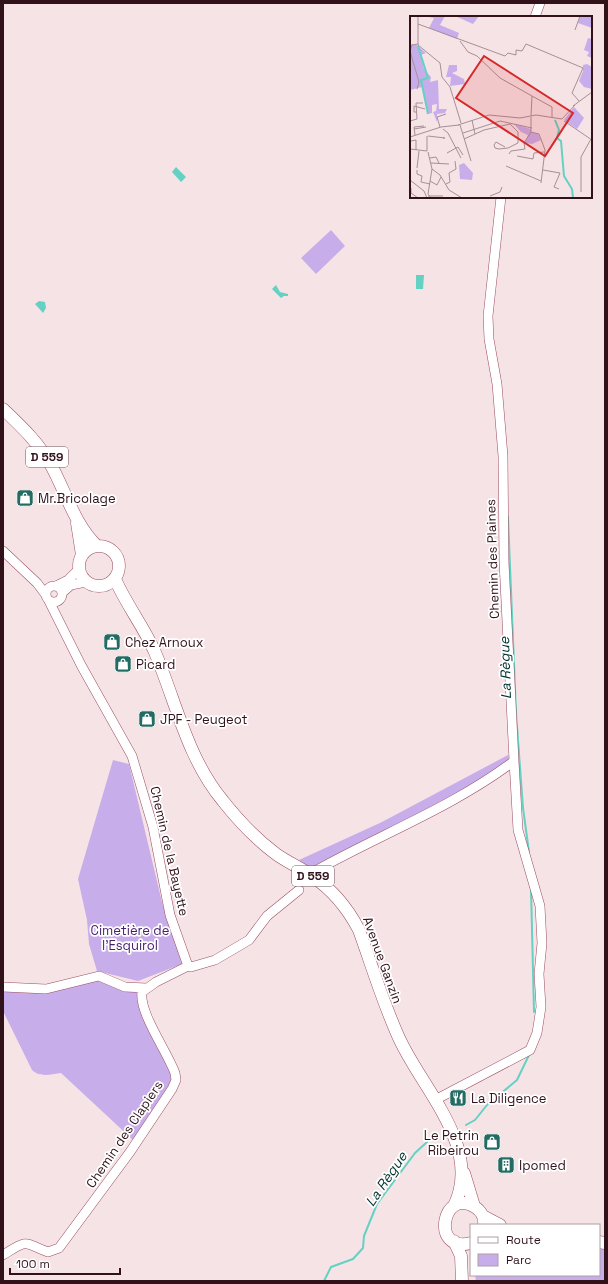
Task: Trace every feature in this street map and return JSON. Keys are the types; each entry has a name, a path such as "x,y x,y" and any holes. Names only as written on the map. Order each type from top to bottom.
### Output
{"main road":[{"name":"D 559","path":"3,409 42,450 62,485 75,516 90,539 97,546"},
{"name":"D 559","path":"75,516 82,555"},
{"path":"97,546 109,549 116,556 119,566 115,579 104,586 97,587 86,582 79,568 82,555 91,548 97,546"},
{"name":"Avenue Ganzin","path":"115,579 131,611 153,648 189,744 209,782 230,810 256,836 277,854 312,875 335,894 352,917 359,930 389,1018 401,1043 456,1139 474,1206"},
{"name":"Avenue Ganzin","path":"104,586 131,611"},
{"name":"Avenue Ganzin","path":"462,1165 459,1191 454,1206 449,1210 444,1221 446,1233 454,1241 461,1256 462,1281"},
{"path":"454,1206 468,1204 474,1206 484,1221 496,1224"},
{"path":"454,1241 460,1244 470,1243"},
{"path":"470,1252 470,1281"}],"street":[{"path":"535,16 540,3"},
{"name":"Chemin des Plaines","path":"435,1100 530,1050 537,1033 541,1007 539,974 542,943 540,906 518,830 504,562 503,456 497,384 489,339 488,316 501,198"},
{"path":"3,551 37,583 53,594"},
{"path":"53,594 79,568"},
{"path":"53,594 71,586 86,582"},
{"name":"Chemin de la Bayette","path":"53,594 56,616 132,756 153,827 170,915 188,966"},
{"path":"312,875 315,871 351,851 407,825 441,806 514,761"},
{"path":"3,987 46,989 99,976 125,987 146,988 188,966 191,967 215,960 249,940 267,916 299,890"},
{"name":"Chemin des Clapiers","path":"3,1255 24,1243 29,1243 48,1252 59,1248 130,1152 172,1089 176,1080 175,1073 141,1000 142,992 146,988"}],"green space":[{"path":"331,230 345,246 316,274 301,258"},
{"path":"508,755 511,767 362,847 318,874 299,860 382,822"},
{"name":"Cimetière de l'Esquirol","path":"113,760 129,764 162,902 182,964 138,981 97,971 89,944 87,920 78,879"},
{"path":"88,976 135,984 138,1000 173,1074 169,1092 133,1140 61,1073 42,1075 32,1070 3,1011 3,984 48,987"},
{"path":"600,1249 605,1249 605,1281 476,1281 475,1276 600,1276"}],"shaded area":[{"path":"176,167 186,177 181,182 172,172"},
{"path":"416,275 424,275 423,289 416,289"},
{"path":"276,285 280,292 288,294 288,296 281,298 272,289"},
{"path":"39,301 45,302 46,308 43,313 35,304"}],"waterway":[{"name":"La Règue","path":"508,517 516,713 523,808 529,852"},
{"name":"La Règue","path":"531,889 534,1012"},
{"name":"La Règue","path":"466,1125 475,1120 487,1105 517,1080 529,1055"},
{"name":"La Règue","path":"324,1281 331,1267 353,1259 363,1248 364,1236 377,1204 415,1153 427,1142"}],"place":[{"name":"Mr.Bricolage","path":"25,498"},
{"name":"Chez Arnoux","path":"112,642"},
{"name":"Picard","path":"123,664"},
{"name":"JPF - Peugeot","path":"147,719"},
{"name":"La Diligence","path":"458,1098"},
{"name":"Le Petrin Ribeirou","path":"492,1142"},
{"name":"Ipomed","path":"506,1165"}]}
